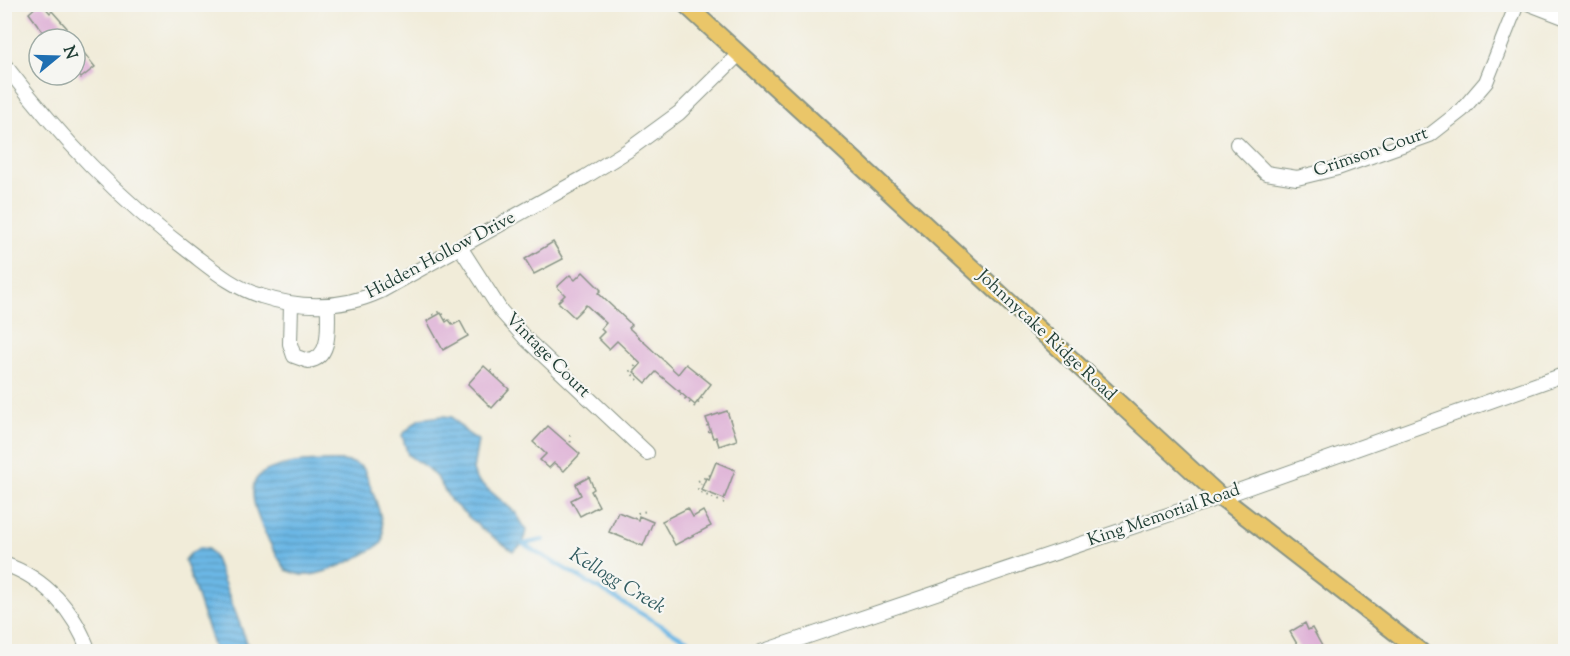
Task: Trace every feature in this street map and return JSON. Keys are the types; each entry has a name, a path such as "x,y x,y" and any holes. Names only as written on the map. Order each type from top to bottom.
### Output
{"main road":[{"name":"Johnnycake Ridge Road","path":"685,4 1221,497 1411,649"}],"street":[{"name":"Crimson Court","path":"1237,144 1266,173 1297,178 1338,168 1430,135 1462,110 1486,82 1516,4"},
{"path":"1530,4 1566,18"},
{"name":"Hidden Hollow Drive","path":"4,64 72,148 120,195 164,233 225,279 258,296 291,304 328,306 369,296 460,247 627,151 679,113 740,54"},
{"name":"Vintage Court","path":"460,247 501,311 526,339 647,453"},
{"path":"291,304 290,348 294,356 308,361 320,356 326,347 328,306"},
{"name":"King Memorial Road","path":"761,651 1221,497 1566,374"},
{"path":"4,564 37,581 60,601 77,625 89,651"}],"path":[{"path":"433,315 441,311 447,321"},
{"path":"639,362 630,372 639,380"},
{"path":"491,370 497,378"},
{"path":"680,390 678,393 695,407 704,396"},
{"path":"707,425 712,435"},
{"path":"570,435 571,447"},
{"path":"710,475 699,482 699,492 724,503"},
{"path":"634,518 638,513 647,512"}],"water":[{"path":"452,417 467,433 478,440 473,470 476,479 516,513 526,530 523,544 513,551 482,529 451,501 438,479 408,455 402,435 419,419"},
{"path":"344,461 364,469 378,506 383,535 382,543 357,558 317,574 297,574 286,570 260,523 253,496 254,484 259,476 269,470 303,462"},
{"path":"199,548 208,549 214,556 250,651 215,651 185,560"}],"building":[{"path":"42,4 50,13 52,11 66,27 39,27 29,13"},
{"path":"87,57 95,67 87,73"},
{"path":"553,242 563,259 534,274 525,259"},
{"path":"583,272 601,290 598,293 632,325 629,328 678,374 686,364 711,384 695,405 656,372 646,383 634,372 641,364 617,341 609,349 598,338 604,332 601,329 606,323 586,305 574,317 558,302 565,295 557,287 570,275 575,280"},
{"path":"441,313 446,322 449,320 453,325 460,321 468,336 443,350 427,321"},
{"path":"484,366 509,389 492,408 468,384"},
{"path":"727,411 737,440 719,446 716,437 713,438 706,418"},
{"path":"548,426 580,454 564,471 554,463 549,468 540,460 546,454 533,442"},
{"path":"716,462 735,470 724,499 701,490 706,478 709,479"},
{"path":"589,477 594,489 591,491 599,506 580,516 571,500 581,495 576,484"},
{"path":"688,508 693,517 703,511 711,526 675,545 662,521"},
{"path":"618,512 638,520 639,516 653,522 643,546 609,532"},
{"path":"1305,623 1308,630 1312,628 1323,648 1316,651 1301,651 1290,632"}],"waterway":[{"name":"Kellogg Creek","path":"543,540 523,544 681,637 715,652"}]}
